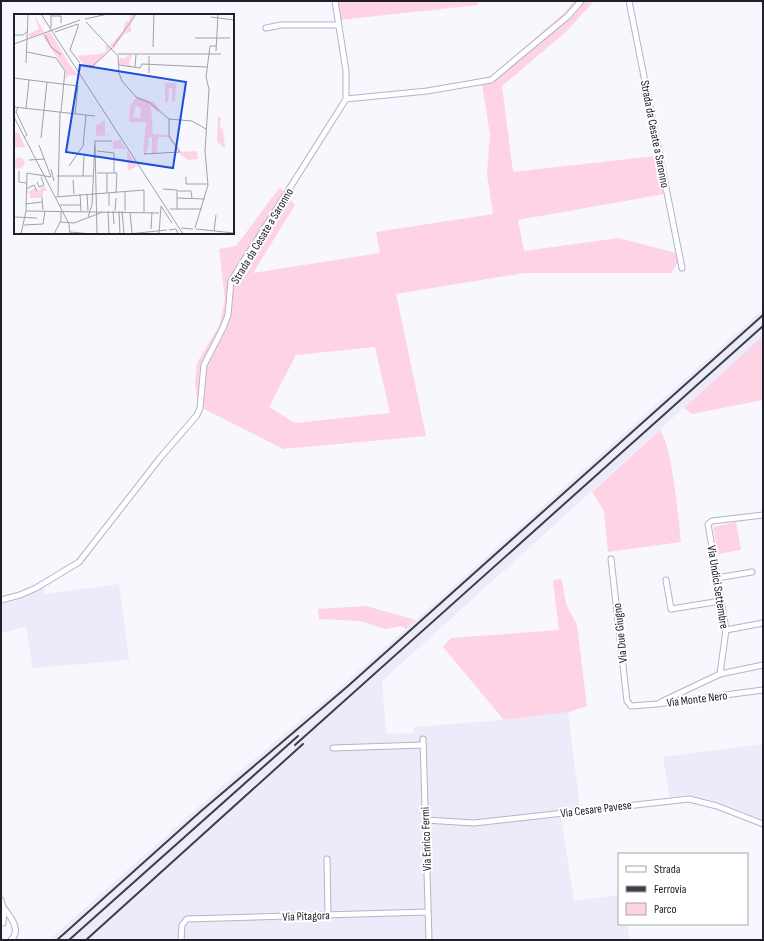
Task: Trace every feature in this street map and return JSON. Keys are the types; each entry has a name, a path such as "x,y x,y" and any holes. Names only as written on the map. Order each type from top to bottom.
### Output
{"street":[{"path":"335,1 346,71 346,99 427,91 490,80 568,16 581,1"},
{"name":"Strada da Cesate a Saronno","path":"629,1 682,268"},
{"path":"266,28 281,25 338,25"},
{"name":"Strada da Cesate a Saronno","path":"1,600 20,595 47,583 69,569 85,555 160,458 197,415 200,408 204,365 228,315 231,281 346,99"},
{"name":"Via Undici Settembre","path":"720,674 726,630 708,524 712,521 763,515"},
{"name":"Via Due Giugno","path":"611,559 627,701 632,706"},
{"path":"717,578 752,572"},
{"path":"666,580 671,609 721,601"},
{"path":"726,630 763,623"},
{"path":"657,704 720,674 763,665"},
{"name":"Via Monte Nero","path":"632,706 763,690"},
{"name":"Via Enrico Fermi","path":"422,739 430,940"},
{"path":"333,748 423,745"},
{"name":"Via Cesare Pavese","path":"425,820 474,823 689,799 717,806 763,824"},
{"path":"327,859 328,915"},
{"path":"1,900 3,907 14,924 16,934 11,940"},
{"path":"3,907 2,924 10,922 14,924"},
{"name":"Via Pitagora","path":"181,940 181,927 184,921 189,919 428,912"}],"shaded area":[{"path":"763,309 763,336 382,681 386,734 414,733 414,727 504,720 568,712 580,808 560,811 574,901 618,895 618,925 627,925 630,940 97,940 96,937 93,940 49,940 221,787 331,695"},
{"path":"42,583 45,594 119,584 129,660 33,668 26,627 1,633 1,604 21,600 20,591"},
{"path":"763,744 763,820 718,802 688,795 670,797 663,757"}],"green space":[{"path":"338,1 477,1 478,5 340,20"},
{"path":"574,1 594,1 567,31 502,86 513,172 655,156 664,194 518,220 524,251 619,238 683,255 671,273 524,273 396,294 426,436 283,449 198,406 195,382 197,363 219,326 225,300 219,249 236,246 280,187 295,205 253,273 380,253 376,232 493,214 487,174 490,135 482,84 564,13","holes":["375,347 390,413 295,423 269,407 296,355"]},
{"path":"763,336 763,400 692,414 684,408"},
{"path":"660,430 665,439 672,467 681,542 608,552 604,511 592,492"},
{"path":"736,522 741,550 718,554 713,527"},
{"path":"560,579 562,581 566,604 577,625 587,706 569,712 504,720 443,647 451,638 559,630 553,583 554,580"},
{"path":"366,606 416,620 406,629 402,626 385,629 360,621 319,619 318,609"}],"railway":[{"path":"57,940 200,812 348,686 763,315"},
{"path":"295,745 763,326"},
{"path":"69,940 298,736"},
{"path":"86,940 303,744"}]}
